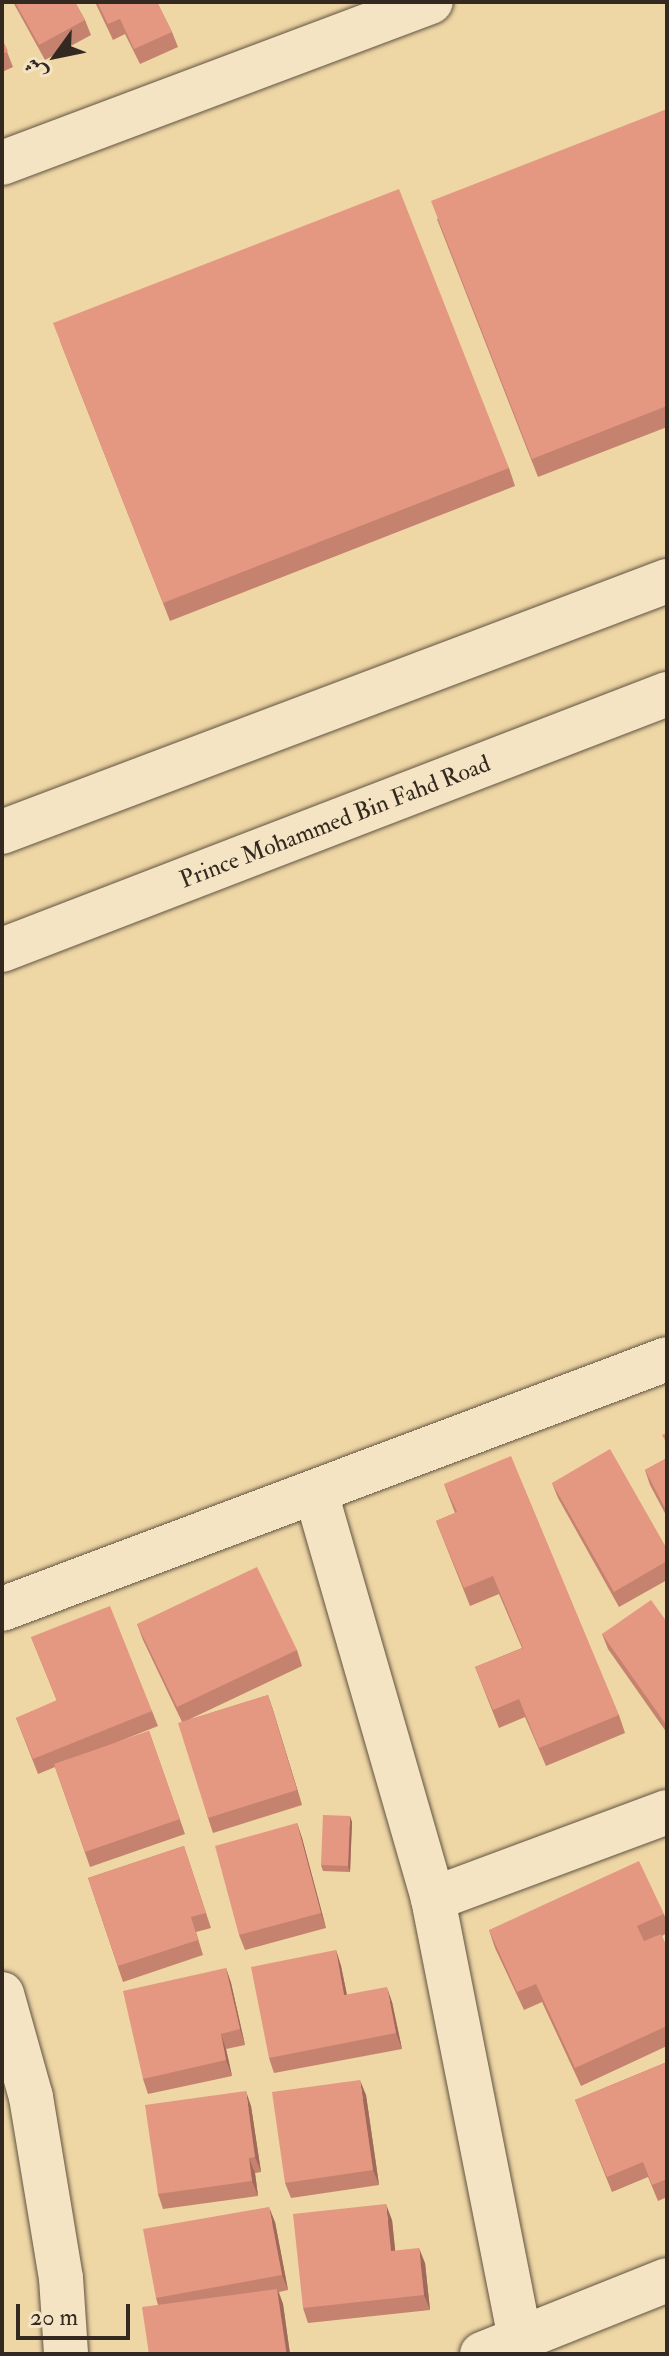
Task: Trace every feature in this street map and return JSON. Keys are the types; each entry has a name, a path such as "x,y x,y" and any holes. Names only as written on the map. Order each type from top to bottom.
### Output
{"street":[{"path":"2,163 431,2"},
{"path":"2,832 667,581"},
{"name":"Prince Mohammed Bin Fahd Road","path":"2,950 667,694"},
{"path":"2,1609 667,1359"},
{"path":"316,1493 433,1899 501,2346 667,2280"},
{"path":"433,1899 667,1812"},
{"path":"2,1994 31,2097 61,2278 66,2354"}],"building":[{"path":"15,2 75,2 85,20 39,45"},
{"path":"97,2 157,2 172,32 134,49 120,19 108,24"},
{"path":"2,39 8,51 2,54"},
{"path":"667,109 667,406 532,459 431,201"},
{"path":"399,189 509,468 163,603 53,323"},
{"path":"610,1449 667,1549 667,1561 614,1592 552,1483"},
{"path":"511,1456 619,1715 539,1748 519,1699 493,1710 475,1667 523,1648 493,1576 464,1588 436,1521 457,1512 444,1484"},
{"path":"667,1458 667,1512 645,1470"},
{"path":"257,1567 297,1650 177,1707 137,1624"},
{"path":"651,1600 667,1622 667,1726 602,1634"},
{"path":"110,1606 152,1711 33,1759 16,1718 57,1700 31,1637"},
{"path":"268,1695 297,1790 208,1818 178,1723"},
{"path":"149,1731 180,1819 85,1852 54,1764"},
{"path":"323,1815 350,1816 348,1866 321,1865"},
{"path":"297,1823 321,1913 239,1935 215,1846"},
{"path":"184,1846 206,1913 191,1917 198,1940 118,1966 88,1878"},
{"path":"639,1861 664,1914 637,1926 644,1941 661,1934 667,1948 667,2026 575,2068 536,1984 517,1992 489,1930"},
{"path":"336,1950 344,1995 387,1987 396,2033 269,2058 251,1967"},
{"path":"226,1968 240,2029 221,2034 226,2060 143,2079 123,1991"},
{"path":"667,2062 667,2179 652,2185 643,2162 607,2177 575,2100"},
{"path":"360,2080 373,2170 285,2183 272,2092"},
{"path":"246,2091 255,2157 249,2158 252,2181 158,2194 145,2105"},
{"path":"386,2204 391,2251 419,2248 424,2295 303,2308 293,2214"},
{"path":"269,2207 282,2275 156,2298 143,2229"},
{"path":"277,2289 286,2352 149,2354 142,2307"}]}
